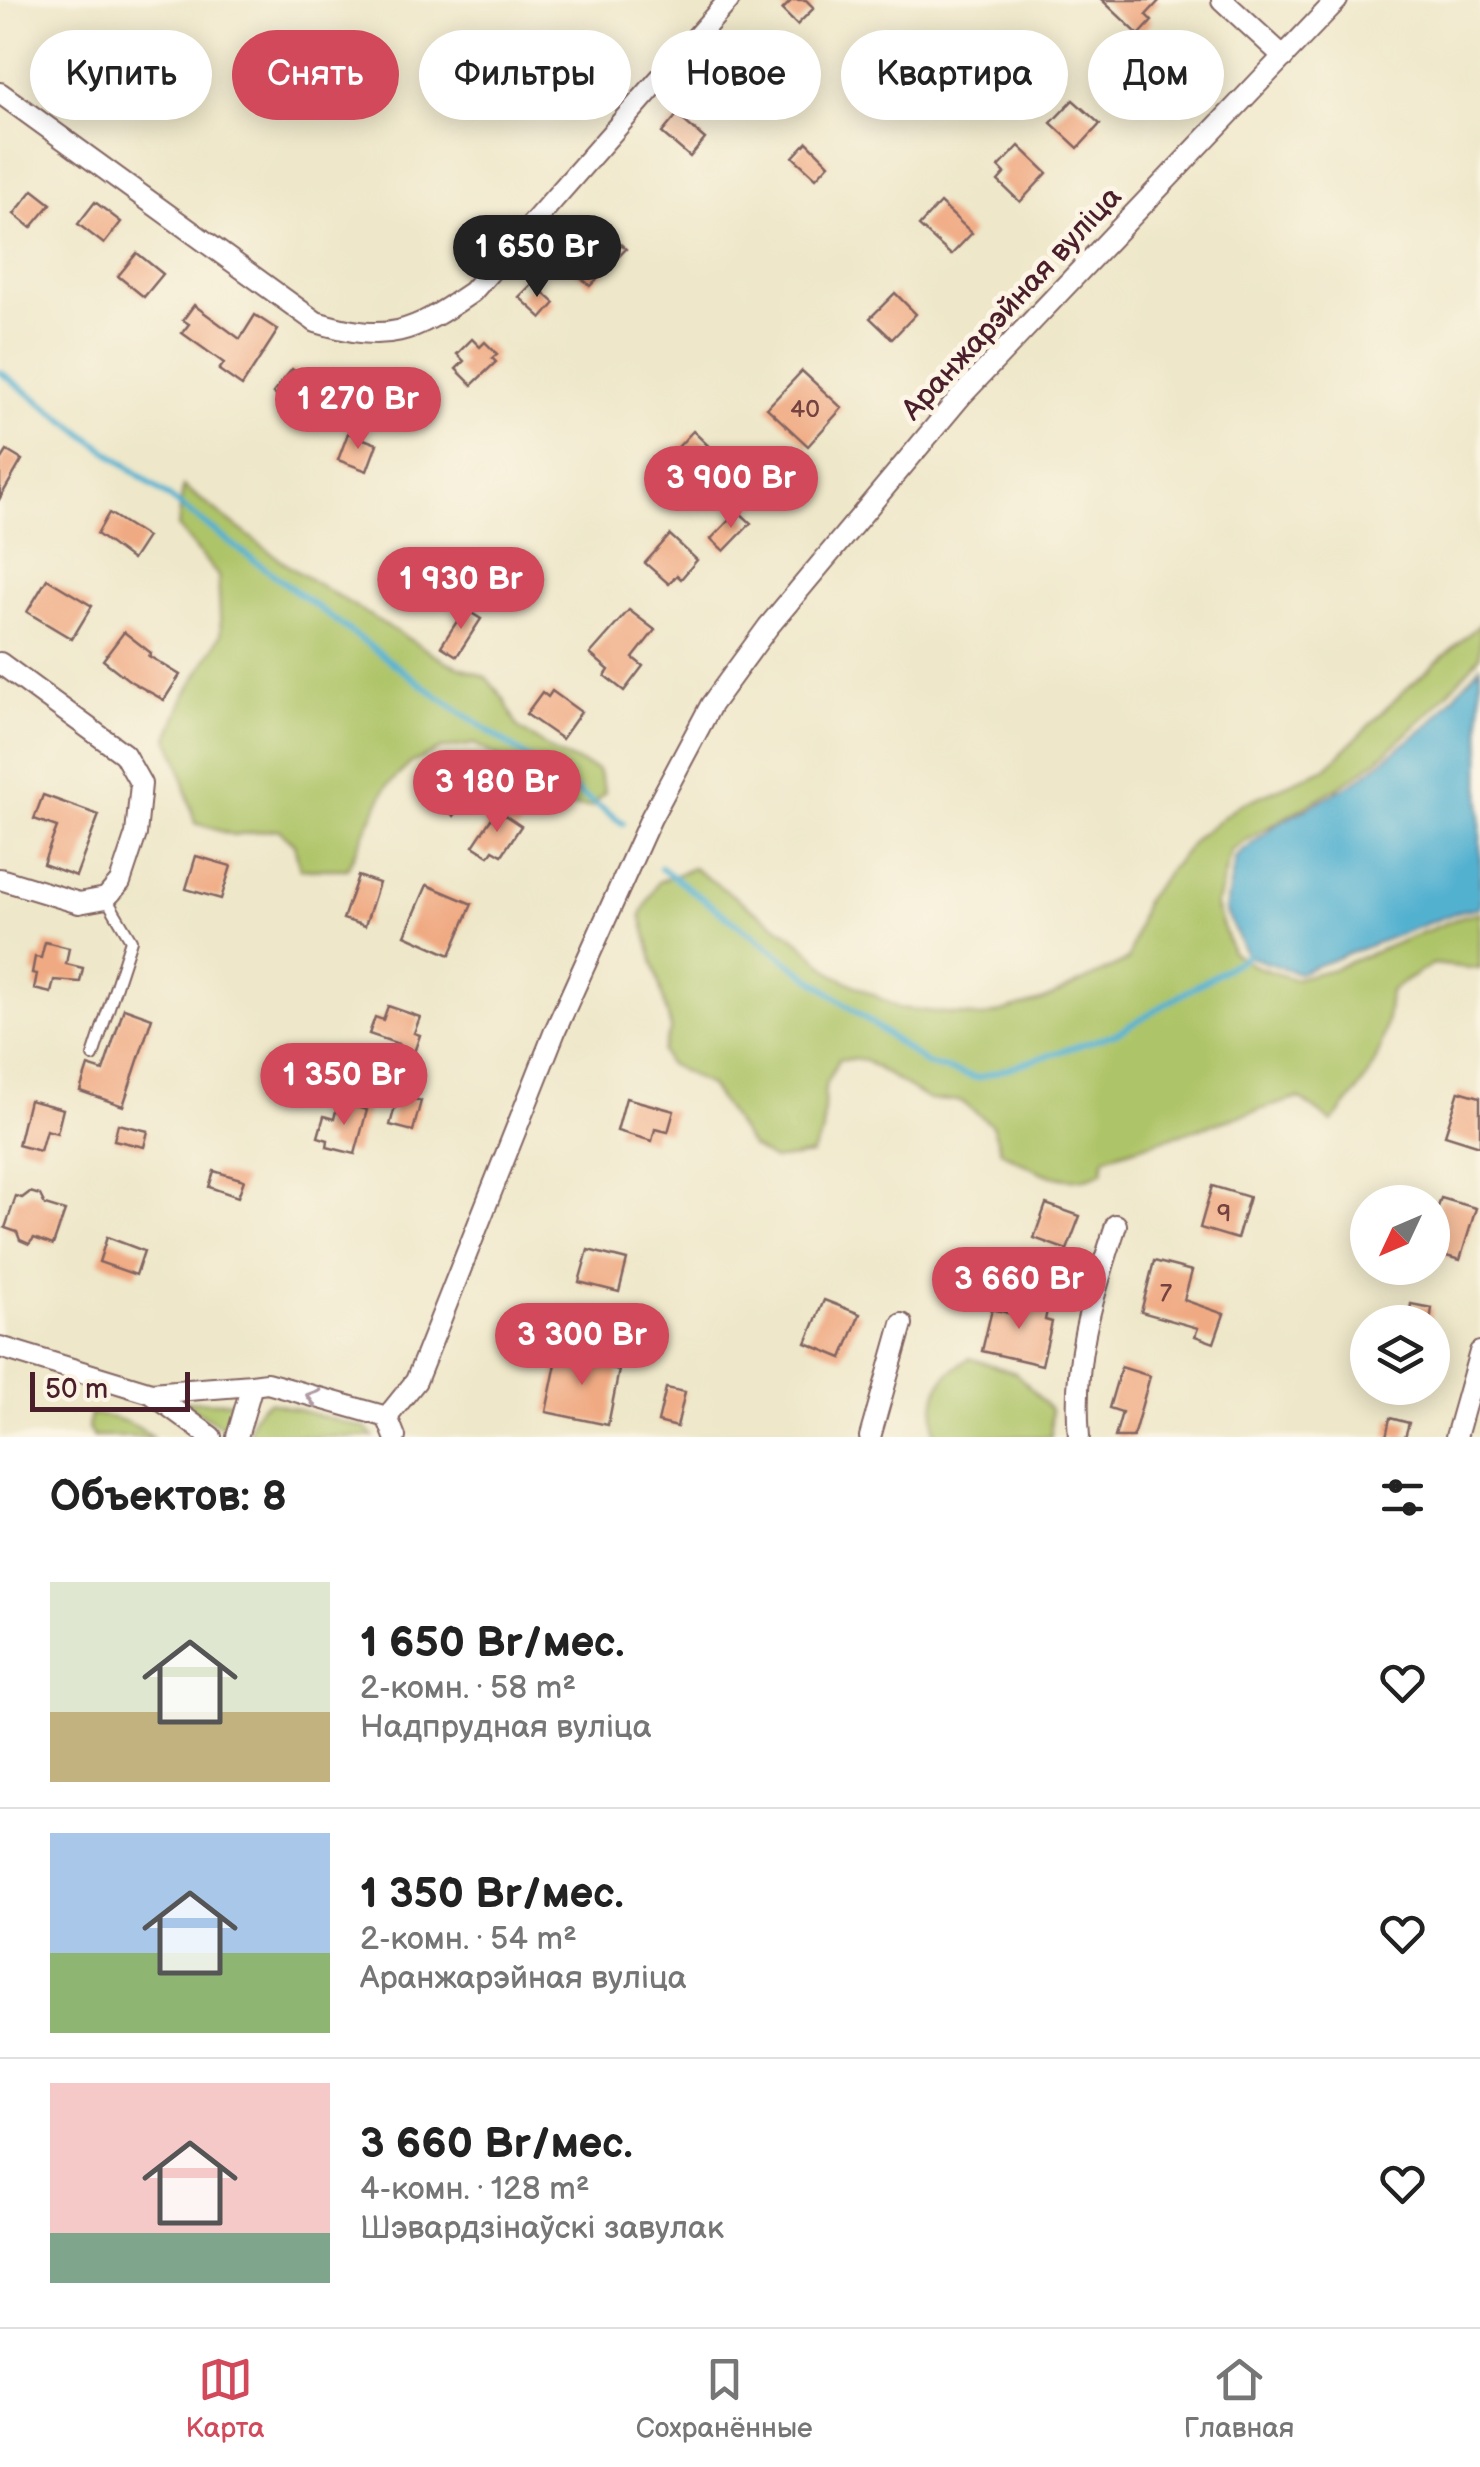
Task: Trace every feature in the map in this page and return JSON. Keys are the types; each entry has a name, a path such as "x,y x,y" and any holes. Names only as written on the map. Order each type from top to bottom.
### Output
{"street":[{"path":"0,94 316,322 348,332 385,335 427,323 472,292 729,0"},
{"path":"1222,0 1284,57"},
{"name":"Аранжарэйная вуліца","path":"391,1427 416,1380 555,1031 651,818 711,705 768,627 961,396 1337,0"},
{"path":"0,663 124,754 141,784 136,834 120,882 106,898 79,903 0,879"},
{"path":"1079,1437 1075,1392 1088,1314 1116,1225"},
{"path":"870,1437 902,1324"},
{"path":"0,1347 151,1392 211,1437"},
{"path":"1456,1437 1480,1352"},
{"path":"151,1392 267,1384 391,1427"},
{"path":"237,1437 252,1385"}],"lane":[{"path":"94,1056 132,940 106,898"}],"green space":[{"path":"183,486 290,567 445,661 486,677 504,699 518,728 558,754 598,770 605,792 592,807 567,807 511,765 475,744 442,749 411,763 387,786 347,869 300,869 294,844 278,829 233,835 195,823 168,738 185,696 221,635 218,576 178,527"},
{"path":"1480,624 1480,656 1403,737 1351,779 1231,851 1216,907 1232,952 1252,965 1293,979 1333,969 1480,912 1480,969 1433,964 1390,991 1385,1031 1375,1062 1332,1122 1299,1098 1105,1157 1102,1172 1089,1177 1063,1178 1037,1171 1001,1151 992,1125 961,1101 929,1100 864,1060 839,1059 825,1086 823,1132 811,1155 773,1160 751,1146 710,1086 667,1063 662,1051 671,1029 641,915 658,882 693,868 799,941 833,974 899,1008 983,1017 1044,1000 1128,960 1145,900 1197,837 1239,805 1326,768"},
{"path":"970,1358 1016,1373 1051,1410 1051,1437 938,1437 934,1418 938,1388 949,1373"},
{"path":"181,1401 233,1402 224,1428"},
{"path":"269,1402 365,1428 374,1437 248,1437 257,1412"},
{"path":"90,1415 123,1421 152,1437 93,1437 88,1428"}],"water":[{"path":"1480,666 1480,907 1460,911 1298,973 1247,956 1225,910 1236,857 1276,825 1355,782 1429,725"}],"building":[{"path":"792,0 806,0 814,8 797,25 782,10"},
{"path":"1102,0 1160,0 1146,15 1152,21 1144,30 1134,30"},
{"path":"1073,100 1088,113 1088,120 1100,124 1078,148 1051,123 1068,120 1068,105"},
{"path":"673,120 683,120 705,139 690,157 662,133"},
{"path":"807,142 829,164 816,178 793,157"},
{"path":"1019,146 1047,173 1020,202 998,181 1005,173 999,167"},
{"path":"33,190 51,204 31,228 14,214"},
{"path":"95,202 121,222 104,244 78,224"},
{"path":"940,203 972,233 951,255 919,226"},
{"path":"601,226 626,249 590,286 566,263"},
{"path":"137,253 163,274 144,297 118,276"},
{"path":"533,283 555,303 542,318 519,297"},
{"path":"895,293 916,314 892,339 870,318"},
{"path":"194,305 240,339 255,315 278,330 242,386 219,370 224,363 182,333 189,324 183,320"},
{"path":"472,339 480,347 485,342 497,354 492,358 496,362 472,385 456,369 464,361 457,354"},
{"path":"292,369 318,390 299,414 273,393"},
{"path":"802,371 842,408 808,446 767,408"},
{"path":"693,431 722,459 709,473 713,477 689,503 655,472"},
{"path":"348,433 377,444 367,471 338,460"},
{"path":"7,451 22,460 0,498 0,462"},
{"path":"778,466 794,480 780,494 765,480"},
{"path":"738,511 751,523 724,551 711,539"},
{"path":"109,513 147,537 132,560 97,534"},
{"path":"670,535 697,560 681,579 677,575 669,584 645,563"},
{"path":"47,579 92,606 72,639 27,612"},
{"path":"465,609 481,619 457,656 441,646"},
{"path":"629,610 655,630 633,658 643,666 624,691 605,676 609,670 590,654"},
{"path":"124,632 151,653 149,656 180,675 164,700 103,660"},
{"path":"552,691 581,712 562,739 526,714 542,692 548,697"},
{"path":"453,781 470,793 454,816 437,803"},
{"path":"43,795 99,815 76,876 43,864 57,827 34,819"},
{"path":"497,810 521,826 502,855 493,850 489,856 473,846"},
{"path":"196,856 231,866 221,899 186,889"},
{"path":"358,876 379,883 365,926 343,919"},
{"path":"427,885 472,904 450,955 405,935"},
{"path":"45,942 69,948 66,964 83,968 80,982 54,980 51,993 34,989 35,957 41,958"},
{"path":"388,1006 420,1017 414,1033 420,1035 411,1061 419,1063 413,1087 403,1085 399,1095 421,1101 413,1131 390,1125 397,1099 387,1096 399,1044 369,1034 375,1017 383,1020"},
{"path":"124,1008 152,1018 123,1106 80,1091 88,1066 103,1071"},
{"path":"1459,1091 1480,1097 1480,1146 1445,1135"},
{"path":"626,1098 674,1111 668,1132 655,1129 652,1141 617,1131"},
{"path":"29,1100 63,1109 57,1133 46,1130 40,1151 18,1145"},
{"path":"338,1102 367,1110 355,1154 327,1147 328,1140 318,1137 324,1116 334,1119"},
{"path":"118,1124 148,1131 144,1147 114,1140"},
{"path":"214,1171 244,1180 238,1197 209,1187"},
{"path":"1212,1186 1249,1197 1237,1239 1200,1228"},
{"path":"30,1192 40,1195 45,1205 65,1211 53,1245 34,1238 29,1244 20,1240 17,1232 5,1228 16,1196 22,1198"},
{"path":"1450,1201 1476,1208 1460,1260 1450,1257"},
{"path":"1046,1204 1080,1216 1067,1250 1034,1238"},
{"path":"107,1237 144,1251 136,1275 99,1262"},
{"path":"588,1250 627,1260 619,1292 579,1282"},
{"path":"1154,1261 1192,1271 1184,1300 1224,1314 1214,1343 1195,1336 1198,1328 1141,1312"},
{"path":"1012,1298 1048,1306 1045,1320 1052,1322 1042,1365 982,1351 992,1309 1008,1313"},
{"path":"824,1300 860,1314 842,1358 806,1343"},
{"path":"559,1349 602,1358 600,1366 619,1370 608,1425 546,1412"},
{"path":"1121,1367 1150,1376 1133,1437 1115,1437 1122,1412 1109,1408"},
{"path":"666,1388 685,1392 677,1427 658,1422"},
{"path":"1390,1418 1409,1423 1405,1437 1386,1437"}],"waterway":[{"path":"0,372 436,695 623,823"},
{"path":"661,868 927,1064 977,1078 1115,1034 1247,956"}]}
